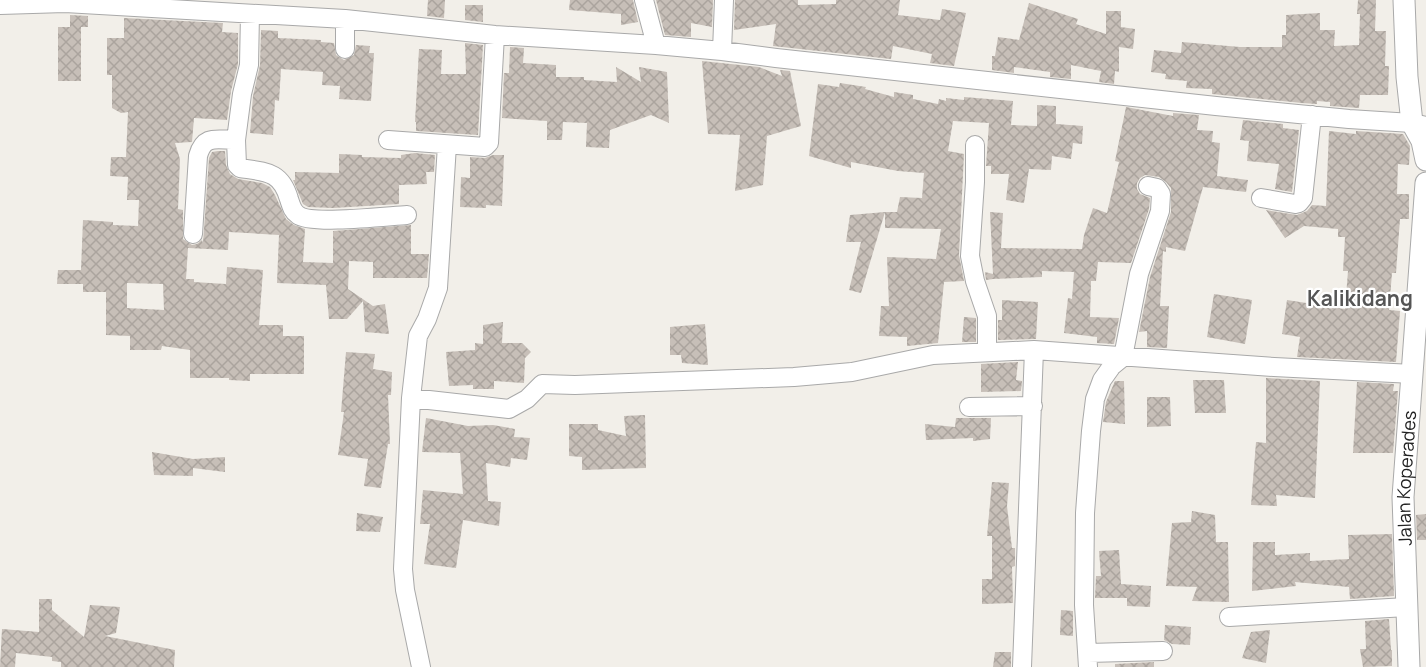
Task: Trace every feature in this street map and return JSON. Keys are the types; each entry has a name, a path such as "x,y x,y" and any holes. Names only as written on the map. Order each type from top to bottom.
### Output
{"street":[{"path":"644,0 656,45"},
{"path":"722,51 724,0"},
{"path":"1404,0 1408,86 1426,160"},
{"path":"0,6 65,3 345,19 495,35 722,51 1312,116 1419,124"},
{"path":"250,14 249,65 242,94 236,140 237,165 240,168 274,175 282,181 292,209 298,215 316,220 407,215"},
{"path":"345,19 345,49"},
{"path":"388,140 485,147 489,143 495,35"},
{"path":"1261,198 1295,204 1303,198 1312,116"},
{"path":"193,234 198,156 201,146 205,141 236,140"},
{"path":"421,667 405,590 403,569 411,398 418,336 438,288 447,145"},
{"path":"975,145 970,256 975,282 987,316 987,352"},
{"name":"Jalan Koperades","path":"1409,667 1403,497 1426,183"},
{"path":"1148,186 1157,188 1161,194 1160,212 1139,274 1123,357 1112,366 1098,388 1090,431 1084,564 1088,660 1163,651"},
{"path":"411,398 509,409 527,399 542,384 575,385 794,377 852,372 933,355 1034,350 1413,374"},
{"path":"1022,667 1034,350"},
{"path":"969,407 1033,406"},
{"path":"1229,616 1407,607"}],"building":[{"path":"428,0 445,0 444,18 427,16"},
{"path":"570,0 633,0 638,22 621,25 621,14 569,10"},
{"path":"656,0 713,0 712,27 691,23 691,37 665,35"},
{"path":"735,0 798,0 798,5 836,4 836,0 900,0 898,15 940,20 942,9 966,13 954,66 930,63 932,54 893,46 891,59 773,46 776,24 734,30"},
{"path":"1358,0 1376,0 1375,31 1386,31 1385,66 1389,66 1388,95 1360,95 1359,108 1330,106 1330,102 1302,103 1212,94 1212,89 1186,88 1187,81 1165,79 1166,74 1151,72 1154,50 1181,53 1182,42 1240,47 1282,47 1282,35 1286,35 1286,15 1320,13 1320,30 1335,30 1334,46 1359,45"},
{"path":"1029,3 1078,19 1076,24 1106,34 1106,11 1121,11 1121,27 1135,29 1133,49 1119,47 1119,72 1115,71 1114,84 1099,82 1101,71 1071,65 1071,79 1050,77 1050,72 1014,67 1014,73 992,70 992,56 995,56 998,37 1019,40"},
{"path":"465,5 483,5 483,22 465,20"},
{"path":"70,15 88,16 88,27 81,27 81,81 58,81 58,27 70,27"},
{"path":"124,18 223,23 222,32 238,33 238,64 227,120 194,118 192,142 175,143 180,159 178,209 183,210 183,239 192,245 202,240 203,243 209,158 212,152 218,151 225,151 226,165 230,174 238,179 262,183 270,187 286,219 305,229 303,262 333,263 333,231 411,225 411,254 429,254 427,278 373,278 373,262 349,261 348,289 373,306 385,304 389,334 365,332 363,301 347,319 329,319 326,285 277,283 279,235 229,232 228,250 188,248 186,279 194,279 194,282 226,284 227,267 263,270 259,325 283,325 283,336 304,336 304,374 250,374 250,381 229,380 229,378 190,378 190,350 162,346 161,350 130,350 130,336 106,335 106,292 83,292 83,284 57,284 58,270 81,270 83,220 138,226 139,200 127,200 128,177 110,176 111,157 126,157 128,112 121,113 112,108 112,75 107,75 107,38 124,38","holes":["127,283 163,284 164,310 127,308"]},
{"path":"261,30 278,31 278,38 321,40 321,42 334,43 336,55 344,60 354,55 356,45 370,46 369,53 374,53 371,101 339,99 340,86 322,85 323,72 281,69 279,101 275,100 273,135 250,133 253,96 260,65"},
{"path":"465,43 483,45 478,135 416,131 419,49 442,50 441,74 466,74"},
{"path":"510,47 524,48 523,63 556,65 556,77 584,77 584,80 617,82 616,67 641,82 639,67 667,72 669,123 651,115 610,130 609,148 586,147 587,123 563,122 562,140 547,140 547,121 502,118 504,73 509,73"},
{"path":"702,61 759,67 782,76 780,70 790,71 801,126 767,136 763,185 735,191 740,135 708,134"},
{"path":"840,83 866,87 865,89 894,97 894,92 913,95 913,99 938,104 939,99 964,100 964,97 1013,101 1011,125 1037,126 1037,105 1056,106 1056,124 1083,126 1082,144 1073,143 1071,159 1052,156 1051,170 1029,169 1024,203 1006,200 1009,174 991,174 991,166 986,166 989,123 953,121 948,151 964,154 959,255 964,281 944,282 938,343 907,346 907,337 879,336 881,306 889,306 887,257 936,259 941,229 885,228 885,212 897,212 900,197 922,198 924,173 898,171 851,162 851,168 809,156 818,84 839,87"},
{"path":"1126,107 1173,116 1173,113 1199,115 1197,130 1213,131 1212,142 1220,143 1217,176 1248,180 1246,192 1203,187 1185,251 1166,247 1166,252 1163,251 1160,306 1169,306 1167,348 1147,347 1147,331 1139,332 1150,277 1171,212 1171,188 1159,177 1145,175 1137,183 1140,194 1150,198 1149,209 1131,263 1098,262 1096,281 1091,281 1090,317 1119,318 1114,344 1097,343 1097,337 1064,333 1068,298 1072,299 1074,272 1042,271 1042,277 986,280 985,272 993,274 990,212 1003,213 1001,248 1082,249 1093,208 1107,213 1119,162 1115,161"},
{"path":"1243,120 1283,124 1283,128 1299,130 1292,192 1275,189 1279,164 1247,161 1249,141 1240,140"},
{"path":"1329,131 1356,134 1356,131 1403,134 1410,146 1409,165 1398,164 1397,194 1409,194 1409,219 1400,219 1396,273 1392,273 1389,310 1400,311 1396,362 1297,357 1300,337 1282,334 1287,300 1345,309 1348,271 1343,271 1345,237 1338,237 1338,229 1304,226 1285,238 1266,210 1297,215 1307,211 1312,205 1326,206"},
{"path":"415,153 435,155 434,172 426,172 427,184 399,185 399,204 333,208 308,207 303,204 293,180 295,180 295,172 339,173 339,154 401,158 401,155"},
{"path":"504,155 502,206 460,207 461,177 470,178 470,157 485,158"},
{"path":"885,212 861,293 849,290 861,242 846,242 850,215"},
{"path":"1214,294 1252,300 1245,344 1207,337"},
{"path":"1002,300 1038,302 1036,339 998,340 998,320 1002,320"},
{"path":"964,317 976,318 976,342 962,342"},
{"path":"503,322 502,343 522,343 531,352 525,358 524,383 494,381 494,389 473,389 473,385 449,386 446,352 475,350 475,343 483,344 483,325"},
{"path":"705,324 708,365 682,363 681,355 670,355 670,327"},
{"path":"346,352 375,354 373,369 392,372 391,395 388,395 390,444 388,444 381,488 364,486 368,459 338,455 344,412 341,412"},
{"path":"1018,362 1016,380 1022,381 1021,391 981,392 981,364"},
{"path":"1266,378 1320,381 1315,498 1276,495 1277,506 1251,505 1256,442 1266,443"},
{"path":"1193,380 1224,380 1226,413 1195,413"},
{"path":"1115,381 1124,381 1125,424 1103,422 1106,402"},
{"path":"1357,382 1394,384 1393,391 1398,391 1393,453 1353,453"},
{"path":"1147,397 1170,397 1171,426 1147,427"},
{"path":"645,415 646,468 582,470 582,457 569,456 569,424 598,424 598,430 626,436 624,416"},
{"path":"426,418 468,426 493,425 515,429 514,437 530,438 527,460 511,458 510,467 486,463 488,501 501,502 499,526 463,520 456,568 424,564 430,524 420,524 423,490 463,494 460,453 422,452"},
{"path":"956,418 991,418 990,439 926,440 925,424 955,427"},
{"path":"152,452 193,459 225,457 225,472 193,468 193,476 154,475"},
{"path":"992,482 1009,483 1007,506 1012,548 1015,548 1015,566 1012,567 1013,603 982,604 982,579 992,579 992,536 987,536"},
{"path":"1192,511 1215,515 1216,542 1228,542 1229,602 1192,601 1197,587 1166,586 1172,523 1191,522"},
{"path":"357,513 383,517 380,532 356,531"},
{"path":"1426,514 1426,540 1417,540 1416,515"},
{"path":"1392,534 1394,596 1350,599 1349,587 1295,582 1296,586 1252,591 1253,542 1275,542 1275,555 1310,553 1310,561 1349,559 1348,535"},
{"path":"1119,550 1121,584 1151,586 1150,607 1127,606 1127,598 1095,598 1096,576 1101,576 1099,551"},
{"path":"39,599 52,599 52,610 84,637 90,605 120,607 116,633 105,636 175,650 174,667 61,667 61,662 52,661 52,657 16,653 15,667 0,667 2,629 39,632"},
{"path":"1061,610 1073,611 1073,636 1060,635"},
{"path":"1389,619 1392,666 1363,667 1360,649 1366,649 1365,621"},
{"path":"1165,625 1191,627 1190,645 1172,644 1164,640"},
{"path":"1270,630 1266,663 1242,658 1251,632"},
{"path":"995,652 1011,652 1011,667 993,667"},
{"path":"1154,662 1154,667 1115,667 1115,664"}],"district":[{"name":"Kalikidang","path":"1360,298"}]}
